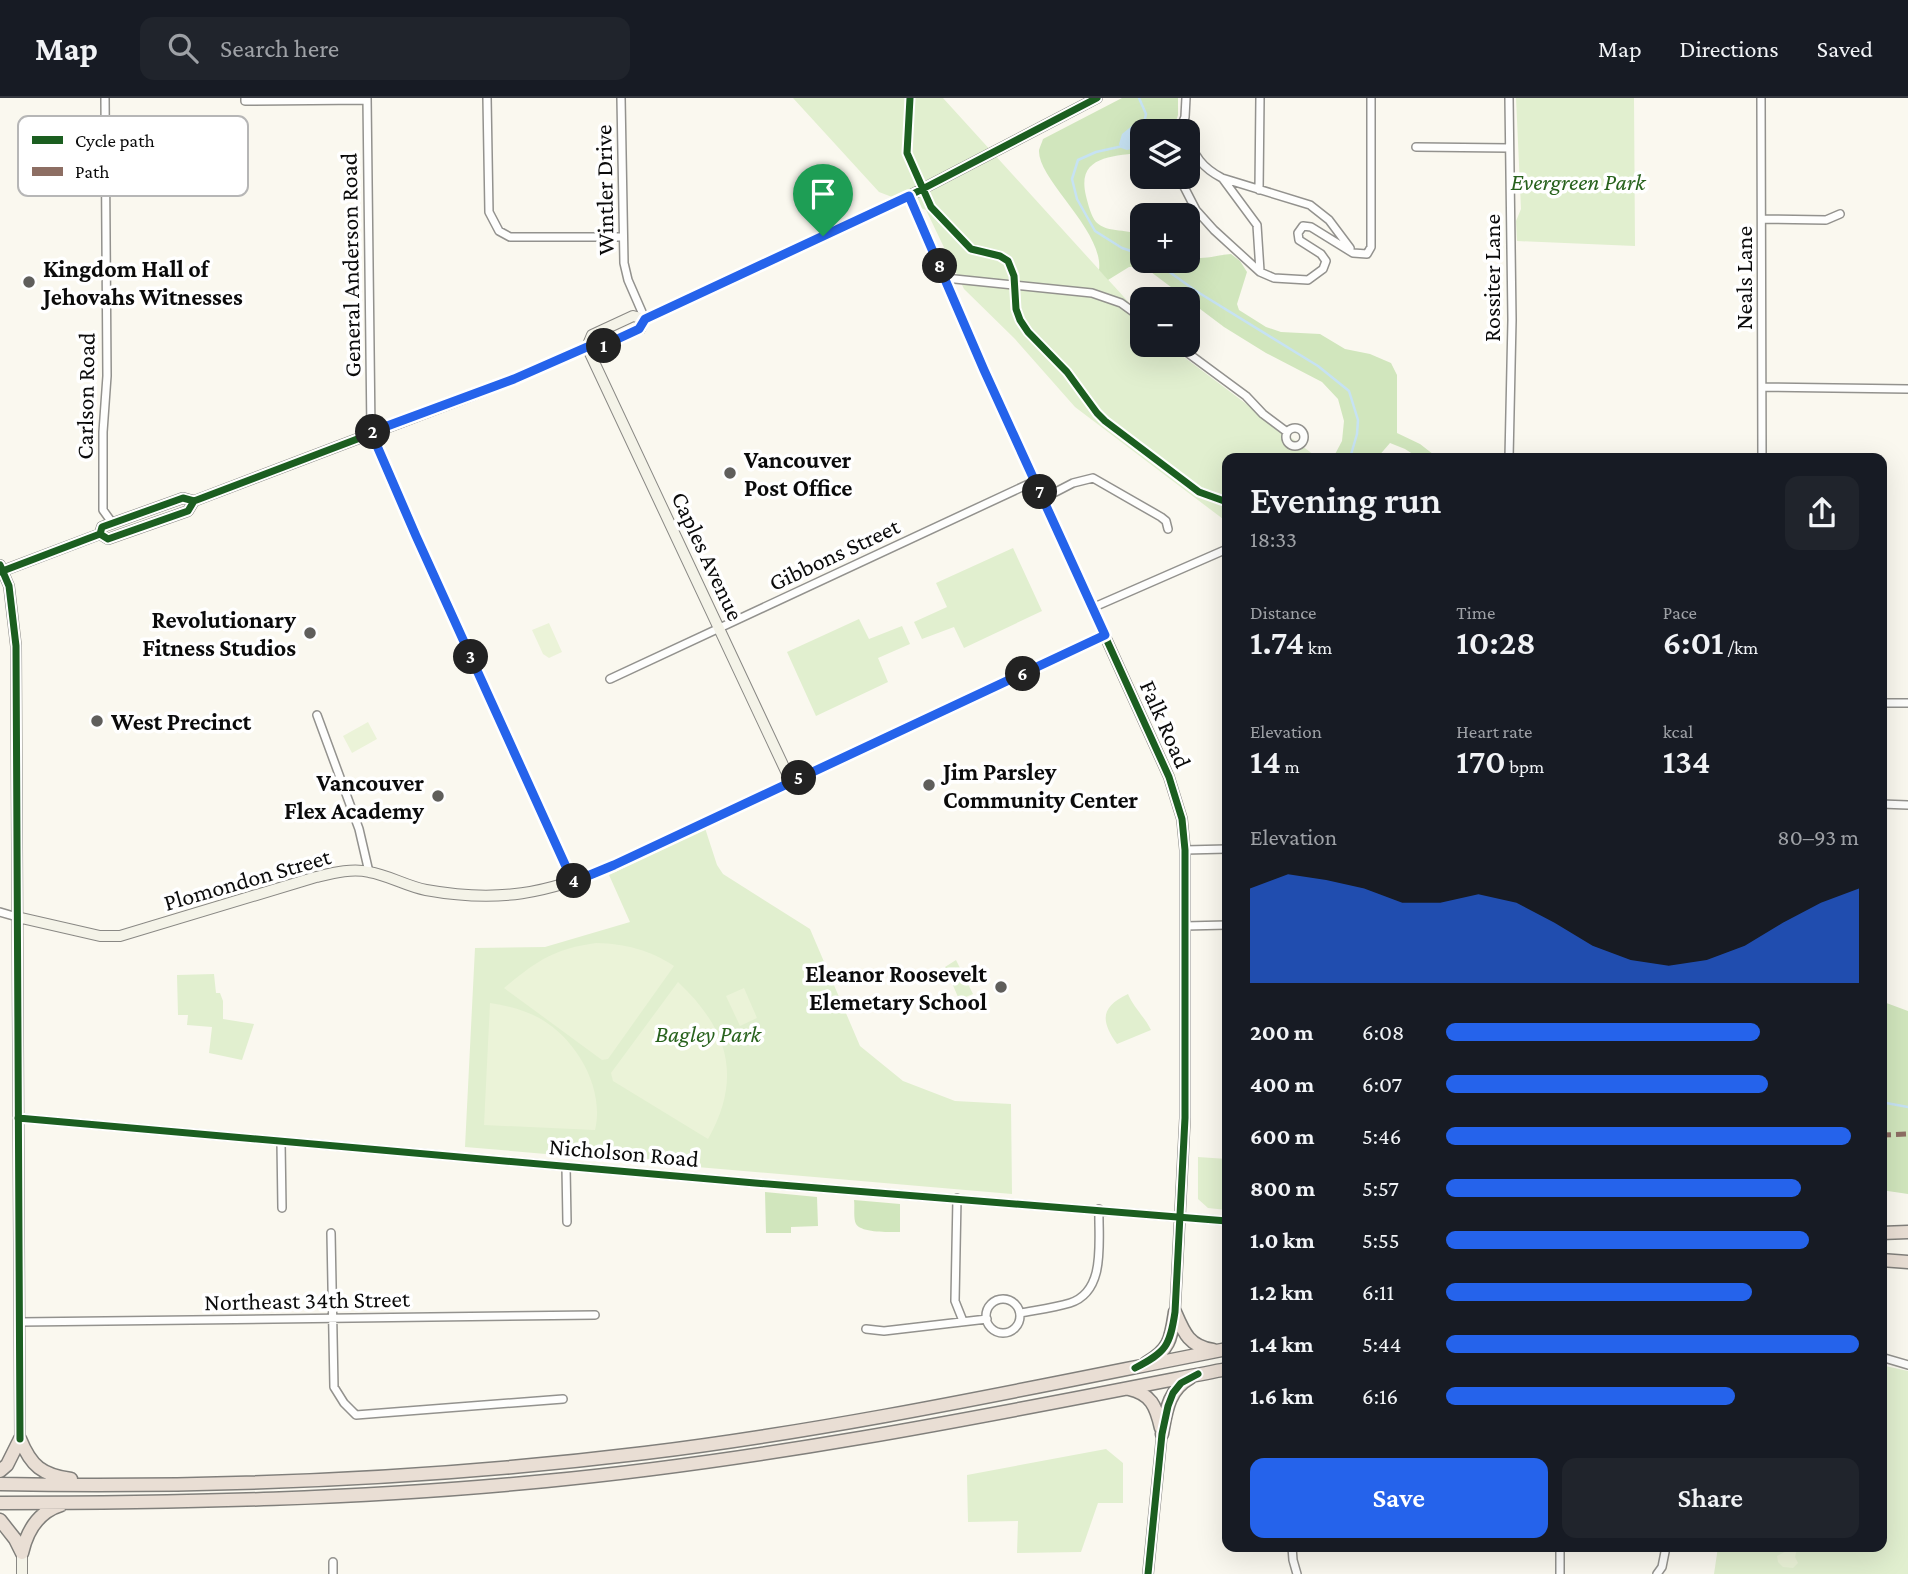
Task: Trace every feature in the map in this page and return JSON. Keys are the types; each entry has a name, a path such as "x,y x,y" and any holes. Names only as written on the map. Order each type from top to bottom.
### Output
{"highway":[{"path":"1887,1233 1908,1232"},
{"path":"1887,1239 1908,1239"},
{"path":"1887,1258 1908,1256"},
{"path":"1887,1259 1908,1262"},
{"path":"1175,1312 1188,1339 1203,1349 1222,1350"},
{"path":"1135,1368 1166,1349 1171,1338 1175,1312"},
{"path":"0,1485 353,1479 644,1453 834,1424 1222,1350"},
{"path":"0,1503 230,1501 354,1496 586,1477 789,1450 1222,1370"},
{"path":"1162,1434 1172,1393 1181,1383 1198,1374"},
{"path":"1125,1388 1146,1395 1154,1403 1162,1434"},
{"path":"20,1439 33,1464 53,1475 69,1479 155,1483"},
{"path":"0,1471 7,1465 20,1439"},
{"path":"22,1553 25,1539 35,1522 47,1511 66,1503"},
{"path":"0,1520 22,1553"}],"street":[{"name":"Carlson Road","path":"105,98 105,116"},
{"path":"487,98 489,212 499,231 510,237 622,237"},
{"name":"Wintler Drive","path":"621,98 624,263 628,280 645,319"},
{"path":"100,534 102,527 183,498 194,501 514,379 587,347 598,348 639,329 645,319 909,196 1097,98"},
{"path":"1185,117 1186,98"},
{"path":"1259,190 1260,98"},
{"path":"1185,189 1196,210 1214,230 1260,272 1274,278 1308,280 1323,270 1326,261 1321,254 1300,240 1298,233 1303,226 1353,253 1367,254 1371,247 1371,98"},
{"name":"Rossiter Lane","path":"1509,98 1509,453"},
{"name":"Neals Lane","path":"1761,98 1762,453"},
{"path":"245,99 367,99"},
{"name":"General Anderson Road","path":"367,99 371,432"},
{"path":"1416,146 1509,148"},
{"path":"1200,162 1222,178 1310,205 1329,220 1353,253"},
{"path":"1222,178 1257,225 1260,272"},
{"name":"Carlson Road","path":"106,196 107,376 103,432 103,510 113,524"},
{"name":"Falk Road","path":"909,196 1174,788 1182,819 1185,850 1185,1118 1175,1312"},
{"path":"1762,219 1826,220 1840,214"},
{"path":"945,278 1092,293 1121,303 1130,309"},
{"name":"Caples Avenue","path":"587,347 791,782"},
{"path":"1193,357 1246,396 1263,414 1287,432"},
{"path":"1763,387 1908,389"},
{"path":"371,432 573,882"},
{"path":"1044,498 1073,483 1093,478 1161,517 1166,521 1168,529"},
{"name":"Gibbons Street","path":"610,679 1035,481"},
{"path":"100,534 108,539 136,530 188,511 194,501"},
{"path":"20,1439 16,646 9,586 1,569 100,534"},
{"path":"1092,608 1222,551"},
{"name":"Plomondon Street","path":"17,917 100,936 120,936 343,871 369,872 424,890 480,895 541,891 573,882 1105,635"},
{"path":"1887,703 1908,703"},
{"path":"317,715 359,830 369,872"},
{"path":"1887,804 1908,805"},
{"path":"1185,850 1222,849"},
{"path":"0,912 17,917"},
{"path":"1185,926 1222,925"},
{"name":"Nicholson Road","path":"18,1118 566,1167 1222,1220"},
{"path":"281,1142 282,1208"},
{"path":"566,1167 567,1222"},
{"path":"957,1198 955,1301 963,1321"},
{"path":"1020,1313 1072,1302 1089,1290 1096,1275 1099,1209"},
{"path":"331,1233 334,1387 356,1415 562,1399"},
{"path":"1002,1300 1015,1303 1020,1313 1018,1326 1005,1334 992,1329 987,1320 991,1305 1002,1300"},
{"name":"Northeast 34th Street","path":"20,1322 594,1315"},
{"path":"866,1329 884,1331 987,1320"},
{"path":"1887,1359 1908,1365"},
{"path":"1148,1574 1162,1434"},
{"path":"1293,1552 1297,1574"},
{"path":"1560,1552 1560,1574"},
{"path":"1657,1574 1662,1567 1665,1552"},
{"path":"22,1553 22,1574"},
{"path":"333,1562 333,1574"}],"green space":[{"path":"793,98 943,98 1130,304 1130,357 1184,357 1311,453 1222,453 1222,518 1075,407 1015,339 964,289 926,210 879,192"},
{"path":"1122,98 1178,98 1177,119 1130,119 1130,154 1100,160 1086,173 1086,196 1096,222 1106,228 1130,232 1130,267 1108,280 1099,270 1098,255 1082,223 1048,176 1039,150 1043,139"},
{"name":"Evergreen Park","path":"1516,98 1634,98 1635,246 1517,241 1516,221 1521,209"},
{"path":"1231,254 1247,272 1237,304 1239,310 1266,327 1281,332 1320,334 1345,349 1370,354 1391,363 1397,375 1397,433 1432,453 1411,453 1390,443 1381,453 1336,453 1342,441 1344,421 1338,399 1322,382 1266,353 1200,309 1200,287 1171,287 1152,273 1200,273 1200,258"},
{"path":"1013,548 1042,611 964,648 954,627 922,639 914,622 947,607 936,583"},
{"path":"859,619 869,639 902,626 910,644 878,658 888,682 816,716 787,652"},
{"path":"549,623 562,652 549,658 543,654 532,630"},
{"path":"368,722 377,739 352,753 343,736"},
{"name":"Bagley Park","path":"705,828 717,865 723,874 810,929 860,1046 903,1081 955,1101 1011,1104 1012,1194 465,1147 475,948 545,947 630,922 609,875"},
{"path":"596,943 637,949 674,966 608,1059 602,1060 504,988 546,958 568,949"},
{"path":"956,960 973,994 961,999 945,967"},
{"path":"214,974 216,993 220,993 223,1001 223,1019 254,1024 242,1060 209,1053 212,1027 187,1025 188,1015 178,1015 177,975"},
{"path":"678,982 709,1018 725,1055 725,1095 708,1139 613,1081 611,1073"},
{"path":"744,988 757,1018 740,1026 726,996"},
{"path":"1128,994 1151,1030 1117,1044 1108,1028 1106,1015 1112,1004"},
{"path":"490,1003 535,1016 566,1039 577,1053 592,1082 597,1114 595,1130 484,1125"},
{"path":"1887,1003 1908,1011 1908,1194 1887,1191"},
{"path":"1198,1157 1222,1159 1222,1209 1208,1208 1198,1199"},
{"path":"765,1192 817,1197 818,1226 791,1227 791,1233 766,1233"},
{"path":"854,1200 900,1204 900,1232 859,1227 855,1219"},
{"path":"1887,1366 1908,1371 1908,1574 1714,1574 1717,1552 1887,1552"},
{"path":"1106,1449 1123,1463 1123,1503 1098,1503 1081,1552 1017,1553 1018,1521 968,1522 967,1475"},
{"path":"1785,1552 1796,1552 1798,1563 1793,1568 1783,1567 1777,1556"}],"water":[{"path":"1130,127 1130,149 1121,148 1119,144 1122,134"}],"waterway":[{"path":"1139,98 1146,114 1145,119"},
{"path":"1123,146 1096,152 1078,160 1072,179 1077,199 1095,231 1130,251"},
{"path":"1171,273 1318,366 1349,391 1358,420 1351,453"},
{"path":"1887,1103 1908,1107"}],"marked path":[{"path":"1887,1135 1908,1134"}],"cycle path":[{"path":"910,98 907,153 931,207 971,249 1000,256 1008,261 1014,276 1016,309 1020,320 1028,332 1067,372 1097,413 1199,492 1222,500"},
{"path":"0,572 100,534 102,527 183,498 194,501 515,379 587,347 598,348 640,329 645,319 909,196 1097,98"},
{"path":"909,196 984,370 1169,777 1182,819 1185,850 1185,1118 1175,1312 1165,1347 1135,1368"},
{"path":"371,432 573,882"},
{"path":"100,534 108,539 188,511 194,501"},
{"path":"0,565 9,586 16,646 20,1439"},
{"path":"18,1118 755,1183 1222,1221"},
{"path":"1148,1574 1162,1434 1168,1406 1181,1383 1198,1374"}],"place":[{"name":"Kingdom Hall of Jehovahs Witnesses","path":"29,282"},
{"name":"Vancouver Post Office","path":"730,473"},
{"name":"Revolutionary Fitness Studios","path":"310,633"},
{"name":"West Precinct","path":"97,721"},
{"name":"Jim Parsley Community Center","path":"929,785"},
{"name":"Vancouver Flex Academy","path":"438,796"},
{"name":"Eleanor Roosevelt Elemetary School","path":"1001,987"}],"route":[{"path":"909,196 984,370 1105,635 573,882 371,432 514,379 587,347 598,348 639,329 645,319 823,236 909,196"}]}
